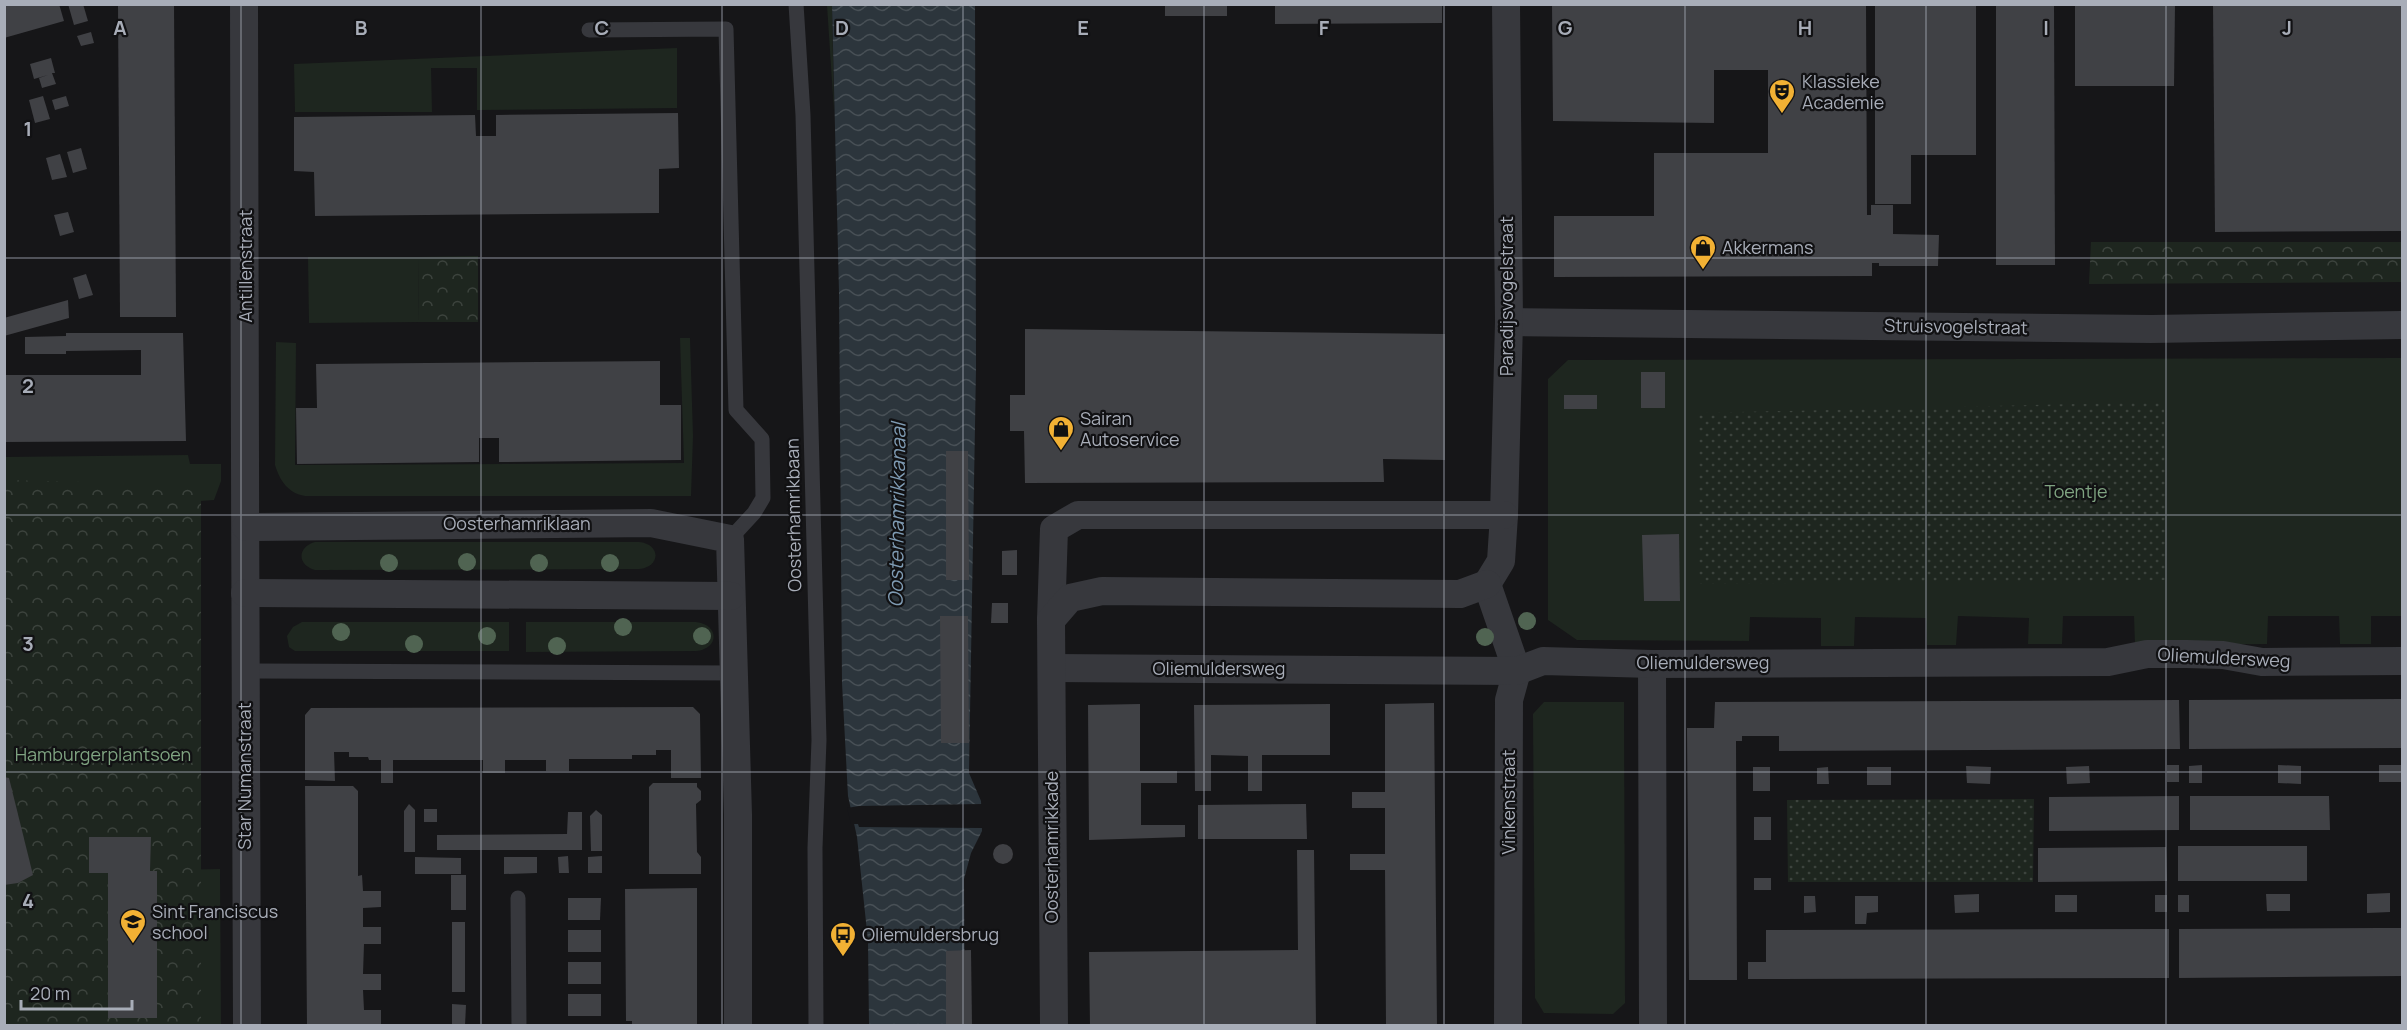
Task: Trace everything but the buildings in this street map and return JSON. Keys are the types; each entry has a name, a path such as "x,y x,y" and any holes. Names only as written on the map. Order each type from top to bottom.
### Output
{"street":[{"name":"Antillenstraat","path":"244,4 246,527"},
{"name":"Paradijsvogelstraat","path":"1487,584 1501,561 1504,515 1509,322 1506,4"},
{"name":"Struisvogelstraat","path":"1509,322 2139,328 2403,325"},
{"path":"1052,668 1054,529 1078,515 1504,515"},
{"name":"Oosterhamriklaan","path":"246,527 651,524 730,540"},
{"name":"Star Numanstraat","path":"246,527 244,671 247,1026"},
{"path":"730,540 738,815 738,1026"},
{"path":"1051,620 1070,598 1102,591 1460,594 1487,584 1517,671"},
{"path":"245,593 732,596"},
{"name":"Oliemuldersweg","path":"1052,668 1517,671 1543,661 1652,664 2108,662 2147,654 2223,655 2262,662 2403,661"},
{"path":"1652,664 1653,1026"},
{"name":"Oosterhamrikkade","path":"1052,668 1054,1026"},
{"name":"Vinkenstraat","path":"1508,1026 1509,700 1517,671"}],"lane":[{"name":"Oosterhamrikbaan","path":"796,4 803,115 819,740 815,848 816,1026"},
{"path":"589,30 726,29 736,410 759,435 764,444 763,498 754,513 730,540"},
{"path":"244,671 734,673"},
{"path":"518,898 519,1026"}],"green space":[{"path":"827,5 832,5 834,112"},
{"path":"677,48 677,108 477,110 477,68 431,68 432,112 295,112 294,64"},
{"path":"2091,242 2402,242 2402,282 2089,284"},
{"path":"478,256 478,322 419,322 418,257"},
{"path":"308,257 418,257 419,322 309,323"},
{"path":"680,338 690,338 693,436 691,496 305,496 289,489 279,476 275,465 276,342 296,343 295,465 684,463"},
{"path":"2402,358 2402,616 2371,616 2371,644 2340,644 2339,616 2268,616 2267,644 2135,645 2134,616 2063,616 2062,644 2028,644 2029,618 1958,616 1956,645 1927,645 1926,618 1855,617 1854,646 1821,646 1821,618 1750,617 1749,641 1577,640 1548,620 1548,379 1568,360"},
{"name":"Toentje","path":"2164,402 2166,580 1698,584 1699,413"},
{"path":"188,455 190,464 221,464 221,481 214,500 106,508 5,524 5,457"},
{"name":"Hamburgerplantsoen","path":"5,480 201,485 201,1025 5,1026"},
{"path":"315,542 639,542 651,547 656,556 651,564 639,569 315,570 309,568 302,560 302,552 309,544"},
{"path":"302,622 509,622 509,651 295,651 289,647 287,636 293,627"},
{"path":"526,622 696,622 709,628 714,637 709,646 696,651 526,652"},
{"path":"1544,702 1624,702 1625,1003 1613,1014 1544,1013 1535,998 1533,714"},
{"path":"2034,799 2033,882 1788,882 1787,800"},
{"path":"220,869 221,1025 178,1025 176,870"}],"water":[{"name":"Oosterhamrikkanaal","path":"832,5 975,5 976,368 969,773 981,801 982,831 971,853 964,879 965,1025 869,1025 868,941 857,837 848,796 842,683 839,292"}],"pier":[{"path":"982,804 982,828 859,827 858,824 851,824 847,808 859,806"}],"place":[{"name":"Klassieke Academie","path":"1782,115"},
{"name":"Akkermans","path":"1703,271"},
{"name":"Sairan Autoservice","path":"1061,452"},
{"name":"Sint Franciscus school","path":"133,945"},
{"name":"Oliemuldersbrug","path":"843,958"}]}
